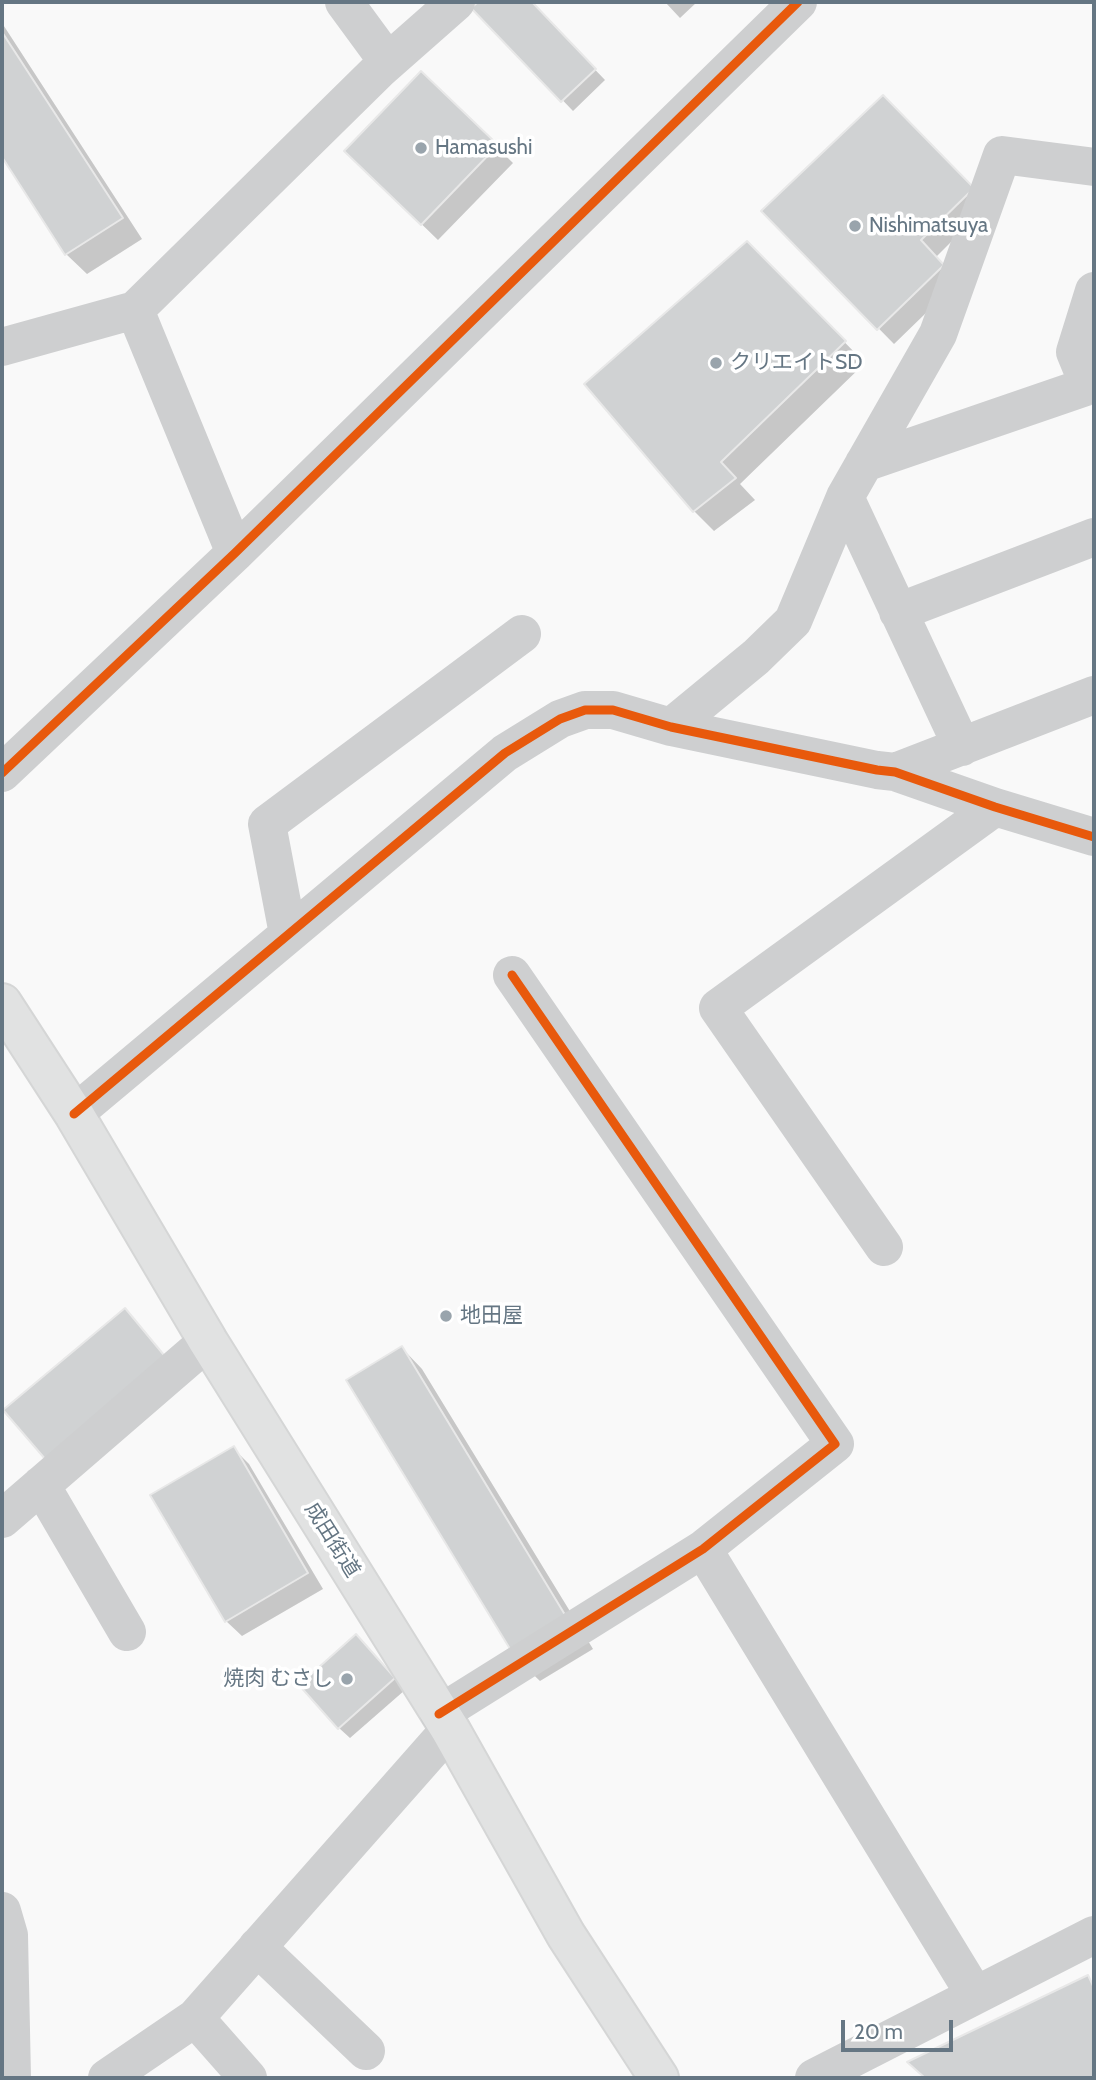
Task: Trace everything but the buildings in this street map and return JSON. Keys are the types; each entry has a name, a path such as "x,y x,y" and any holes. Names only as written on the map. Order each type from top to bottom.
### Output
{"highway":[{"name":"成田街道","path":"2,1003 74,1114 208,1340 444,1721 566,1935 659,2078"}],"street":[{"path":"344,2 388,62"},
{"path":"2,347 135,310 388,62 456,2"},
{"path":"2,773 235,553 798,2"},
{"path":"671,727 756,657 793,621 845,497 938,334 1002,155 1094,167"},
{"path":"864,464 1092,385 1074,352 1094,291"},
{"path":"135,310 235,553"},
{"path":"845,497 962,747"},
{"path":"898,612 1094,537"},
{"path":"288,934 267,824 522,634"},
{"path":"895,772 1094,695"},
{"path":"74,1114 505,753 559,719 585,710 613,710 671,727 895,772 995,807 1094,837"},
{"path":"884,1248 718,1008 995,807"},
{"path":"107,2078 195,2018 444,1721 703,1549 835,1444 512,975"},
{"path":"2,1519 208,1340"},
{"path":"41,1485 127,1632"},
{"path":"703,1549 975,1995"},
{"path":"2,1911 9,1936 12,2078"},
{"path":"814,2078 1094,1935"},
{"path":"257,1947 366,2051"},
{"path":"195,2018 248,2078"}],"cycle path":[{"path":"2,773 235,553 798,2"},
{"path":"74,1114 505,753 560,719 585,710 613,710 671,727 895,772 995,807 1094,837"},
{"path":"439,1714 703,1549 835,1444 512,975"}],"place":[{"name":"Hamasushi","path":"421,148"},
{"name":"Nishimatsuya","path":"855,226"},
{"name":"クリエイトSD","path":"716,363"},
{"name":"地田屋","path":"446,1316"},
{"name":"焼肉 むさし","path":"347,1679"}]}
